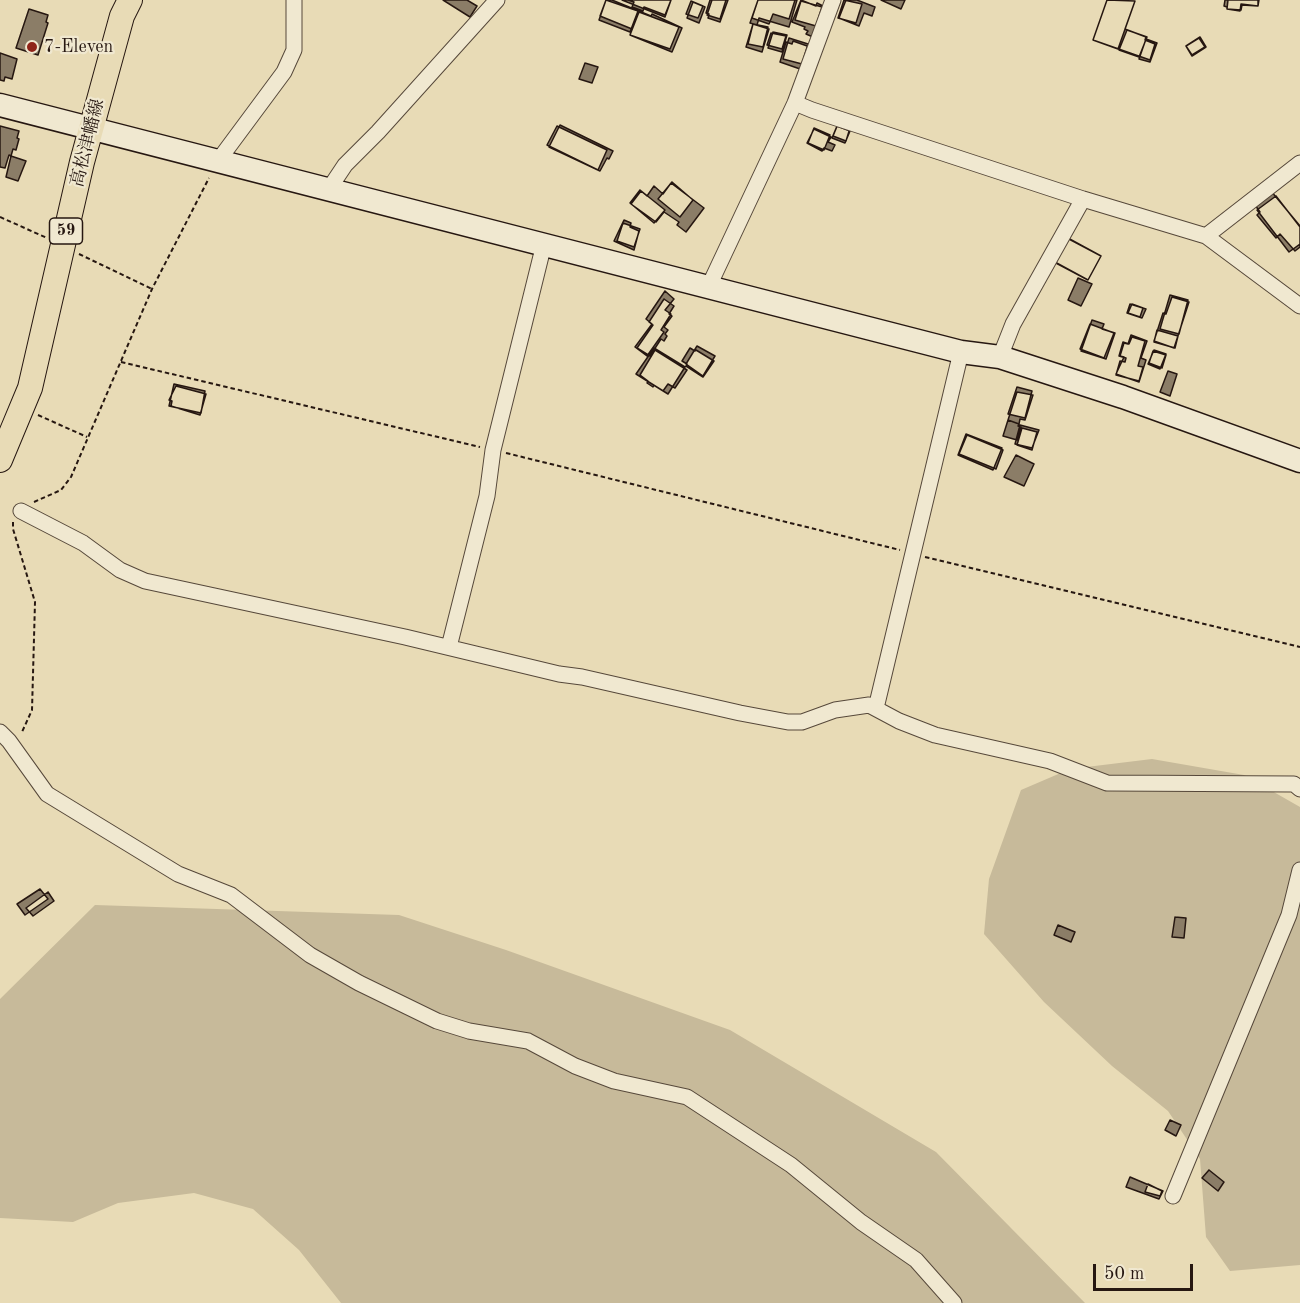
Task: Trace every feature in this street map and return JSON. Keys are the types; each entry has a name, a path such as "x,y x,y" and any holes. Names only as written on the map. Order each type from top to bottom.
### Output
{"main road":[{"name":"高松津幡線","path":"0,460 30,388 91,128 122,16 130,0"}],"street":[{"path":"218,161 284,72 294,50 294,0"},
{"path":"329,189 345,165 378,132 497,0"},
{"path":"709,286 795,103 833,0"},
{"path":"795,103 1083,199 1206,236 1300,306"},
{"path":"0,105 961,352 1000,357 1123,397 1300,461"},
{"path":"1206,236 1300,163"},
{"path":"1000,357 1013,324 1083,199"},
{"path":"449,647 487,496 493,450 544,244"},
{"path":"876,708 961,352"},
{"path":"21,511 83,543 120,570 145,581 449,647 740,714 802,722 850,706 869,705 899,721 935,735 1050,761 1107,783 1294,784 1300,789"},
{"path":"5,736 47,794 178,874 231,895 309,955 359,983 437,1021 469,1031 528,1041 575,1066 614,1081 687,1097 791,1165 861,1222 916,1260 954,1303"},
{"path":"1173,1196 1289,915 1300,870"}],"path":[{"path":"5,736 22,732 32,710 35,602 13,529 13,518 30,503 61,490 71,477 152,289 218,161"},
{"path":"121,362 493,450 1300,647"},
{"path":"21,407 88,437"}],"shaded area":[{"path":"1152,759 1244,775 1300,807 1300,1265 1230,1271 1206,1237 1200,1159 1168,1111 1112,1066 1044,1002 984,934 989,879 1021,790 1070,769"},
{"path":"95,905 399,915 506,950 730,1030 936,1152 1085,1303 341,1303 299,1250 253,1209 194,1193 118,1203 73,1222 0,1218 0,999"}],"building":[{"path":"443,0 467,0 477,6 470,17"},
{"path":"606,0 638,11 630,32 599,20"},
{"path":"606,0 612,0 651,16 652,14 682,28 672,52 630,35 632,29 600,16"},
{"path":"622,0 671,0 665,17"},
{"path":"628,0 671,0 665,15 644,7 643,11 632,7 634,2"},
{"path":"710,0 728,0 720,22 708,18 709,14 706,13"},
{"path":"712,0 726,0 720,19 707,15"},
{"path":"758,0 795,0 789,19 773,14 769,24 752,18"},
{"path":"758,0 797,0 789,27 759,18 757,25 750,23"},
{"path":"801,0 816,6 817,3 823,6 813,37 806,34 808,31 804,29 805,27 792,22"},
{"path":"844,0 862,4 856,23 838,18"},
{"path":"846,0 857,0 875,7 872,16 864,13 859,26 839,18"},
{"path":"881,0 905,0 901,9"},
{"path":"1107,0 1135,1 1125,29 1146,37 1145,40 1155,44 1150,60 1093,40"},
{"path":"1107,0 1135,1 1118,49 1093,40"},
{"path":"1225,0 1259,0 1258,6 1241,4 1240,11 1227,9 1224,6"},
{"path":"1228,0 1258,0 1258,6 1242,5 1241,10 1227,9"},
{"path":"691,1 703,6 698,18 686,14"},
{"path":"801,1 822,7 816,26 795,20"},
{"path":"693,2 705,7 699,23 687,18"},
{"path":"29,9 48,15 46,22 48,23 38,55 16,48"},
{"path":"639,12 679,27 670,49 630,35"},
{"path":"753,24 768,27 763,47 748,44"},
{"path":"753,24 769,29 762,52 746,47"},
{"path":"1127,30 1147,37 1139,57 1119,50"},
{"path":"773,32 787,35 782,52 768,48"},
{"path":"771,33 786,36 782,49 767,45"},
{"path":"1200,37 1206,47 1192,56 1186,46"},
{"path":"789,38 808,44 802,64 783,59"},
{"path":"1199,38 1205,47 1192,55 1186,46"},
{"path":"1146,39 1157,43 1150,62 1139,59"},
{"path":"793,41 810,47 803,70 780,62 786,42 792,44"},
{"path":"0,53 17,59 12,79 5,77 4,81 0,80"},
{"path":"585,63 598,67 592,83 579,79"},
{"path":"838,124 850,128 846,141 833,136"},
{"path":"560,125 613,151 600,171 549,147"},
{"path":"0,126 19,131 16,150 13,149 11,156 9,155 5,168 0,167"},
{"path":"557,126 607,150 598,170 547,145"},
{"path":"837,126 850,131 845,143 832,138"},
{"path":"814,128 830,135 824,150 808,143"},
{"path":"814,129 831,137 828,142 835,145 832,151 824,148 822,151 807,143"},
{"path":"11,156 26,161 18,181 6,177"},
{"path":"672,182 693,200 680,217 658,199"},
{"path":"671,183 704,208 686,232 677,225 679,222 664,212 656,222 631,204 641,191 647,196 654,186 663,194"},
{"path":"640,190 665,210 654,223 630,203"},
{"path":"1271,191 1300,226 1300,247 1295,251 1280,234 1276,238 1257,215 1260,212 1255,205"},
{"path":"1276,196 1300,227 1300,244 1289,252 1257,210"},
{"path":"624,220 631,223 630,227 639,231 634,250 614,241"},
{"path":"623,223 640,229 634,247 617,241"},
{"path":"1066,237 1101,256 1088,280 1053,261"},
{"path":"1067,238 1101,256 1088,280 1054,262"},
{"path":"1078,278 1092,284 1081,306 1068,300"},
{"path":"665,291 674,299 665,310 671,314 661,330 664,332 647,356 635,347 652,324 646,319"},
{"path":"1170,295 1188,300 1179,334 1160,329"},
{"path":"1172,297 1189,302 1174,348 1154,341 1163,313 1166,314"},
{"path":"664,299 674,306 669,314 672,316 664,327 668,330 665,334 667,336 664,341 661,339 650,356 637,348 653,325 649,322"},
{"path":"1130,304 1146,309 1142,318 1127,313"},
{"path":"1132,304 1143,308 1140,317 1128,313"},
{"path":"1092,320 1104,324 1102,329 1115,333 1106,359 1081,351"},
{"path":"1090,324 1114,333 1104,358 1080,349"},
{"path":"1157,330 1178,336 1175,348 1154,342"},
{"path":"1131,335 1147,341 1141,358 1146,360 1139,382 1116,374 1124,357 1120,356 1124,343 1128,344"},
{"path":"1132,337 1145,341 1138,366 1143,367 1139,381 1116,375 1120,361 1125,362 1126,358 1119,356 1123,342 1129,344"},
{"path":"697,346 715,356 703,376 686,364"},
{"path":"654,348 685,367 668,394 636,374"},
{"path":"690,348 714,361 703,377 682,361"},
{"path":"655,350 687,370 675,388 668,384 663,391 647,383 648,381 640,375"},
{"path":"1154,350 1166,354 1160,369 1148,364"},
{"path":"1153,351 1166,355 1162,368 1149,363"},
{"path":"1168,371 1177,374 1170,396 1160,392"},
{"path":"174,384 205,391 201,413 169,406"},
{"path":"176,386 206,394 200,415 171,406 172,401 169,400"},
{"path":"1017,387 1032,391 1025,418 1008,414"},
{"path":"1017,392 1033,395 1025,420 1020,419 1019,424 1008,420"},
{"path":"1008,420 1021,427 1017,440 1003,436"},
{"path":"1020,425 1039,430 1032,448 1015,444"},
{"path":"1022,428 1037,432 1032,450 1017,445"},
{"path":"966,434 1002,448 993,470 958,455"},
{"path":"967,435 1003,450 996,469 959,454"},
{"path":"1016,455 1034,464 1024,486 1004,477"},
{"path":"40,889 48,899 25,915 17,904"},
{"path":"48,892 54,901 33,916 26,908"},
{"path":"1175,917 1186,918 1184,938 1172,937"},
{"path":"1058,925 1075,932 1071,942 1054,935"},
{"path":"1170,1120 1181,1125 1176,1136 1165,1130"},
{"path":"1209,1170 1224,1182 1218,1191 1202,1178"},
{"path":"1130,1177 1163,1191 1159,1199 1126,1187"},
{"path":"1148,1184 1162,1191 1160,1196 1145,1192"}],"place":[{"name":"7-Eleven","path":"32,47"}]}
